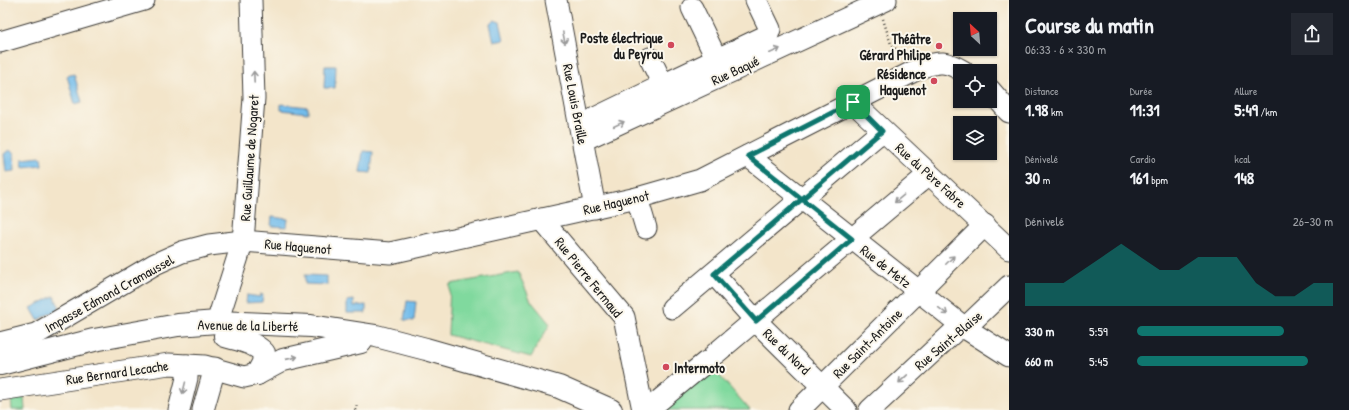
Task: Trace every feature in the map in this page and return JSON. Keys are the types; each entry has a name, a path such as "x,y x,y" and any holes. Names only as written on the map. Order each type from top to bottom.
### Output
{"main road":[{"name":"Avenue de la Liberté","path":"0,365 94,340 178,325 217,322 311,326 376,336 426,349 559,387 611,410"},
{"name":"Avenue de la Liberté","path":"0,365 121,345 178,338 225,336 361,342 426,349"},
{"path":"225,336 254,344 264,353 263,363 257,374"},
{"path":"257,374 283,360 361,342"}],"street":[{"path":"0,34 112,0"},
{"path":"0,42 144,0"},
{"name":"Rue Guillaume de Nogaret","path":"220,312 243,241 254,98 251,0"},
{"name":"Rue Louis Braille","path":"556,0 595,208"},
{"path":"583,140 595,118 768,35 770,29 756,0"},
{"name":"Rue Baqué","path":"583,140 881,2"},
{"path":"692,8 717,60"},
{"path":"650,58 663,86"},
{"name":"Rue Haguenot","path":"243,241 390,253 637,198 700,180 901,77 938,61 953,65"},
{"path":"997,98 1009,112"},
{"name":"Rue du Père Fabre","path":"853,102 882,131 1009,248"},
{"path":"672,308 882,131"},
{"name":"Rue de Metz","path":"748,156 965,328 1009,356"},
{"path":"646,410 756,321 929,174"},
{"path":"637,198 646,228"},
{"name":"Rue Pierre Fermaud","path":"541,219 624,317 642,410"},
{"name":"Rue Saint-Antoine","path":"798,410 919,292 985,225"},
{"name":"Impasse Edmond Cramaussel","path":"0,343 36,334 148,268 182,252 209,245 243,241"},
{"name":"Rue du Nord","path":"714,274 756,321 846,410"},
{"name":"Rue Saint-Blaise","path":"870,410 956,330 965,328 1009,286"},
{"name":"Rue Bernard Lecache","path":"0,390 169,364 215,368 244,376 257,374"},
{"path":"179,410 187,378 187,365"},
{"path":"203,410 215,368"}],"path":[{"path":"881,2 881,11 891,44 902,54 905,60 895,65 901,77"},
{"path":"355,410 357,405"}],"green space":[{"path":"518,272 531,301 550,324 531,357 448,335 450,284"},
{"path":"709,364 750,410 655,410"},
{"path":"24,397 25,410 12,410 11,399"}],"water":[{"path":"494,20 500,22 504,40 494,42 490,24"},
{"path":"325,66 336,66 335,88 324,88"},
{"path":"74,74 82,102 75,104 67,76"},
{"path":"281,104 308,107 308,113 281,110"},
{"path":"9,150 14,153 15,171 6,172 4,154"},
{"path":"363,151 373,152 371,173 360,172"},
{"path":"41,157 42,165 23,167 22,159"},
{"path":"272,217 288,219 287,227 271,226"},
{"path":"305,275 327,276 327,285 305,284"},
{"path":"260,294 263,295 262,302 246,303 247,295 260,297"},
{"path":"54,296 60,308 38,320 31,308"},
{"path":"354,300 354,306 366,305 366,313 347,313 347,301"},
{"path":"407,301 416,302 414,321 404,320"}],"place":[{"name":"Poste électrique du Peyrou","path":"671,45"},
{"name":"Théâtre Gérard Philipe","path":"939,46"},
{"name":"Résidence Haguenot","path":"934,81"},
{"name":"Intermoto","path":"666,367"}],"route":[{"path":"853,102 748,156 802,199 714,274 756,321 852,239 802,199 882,131 853,102"}]}
